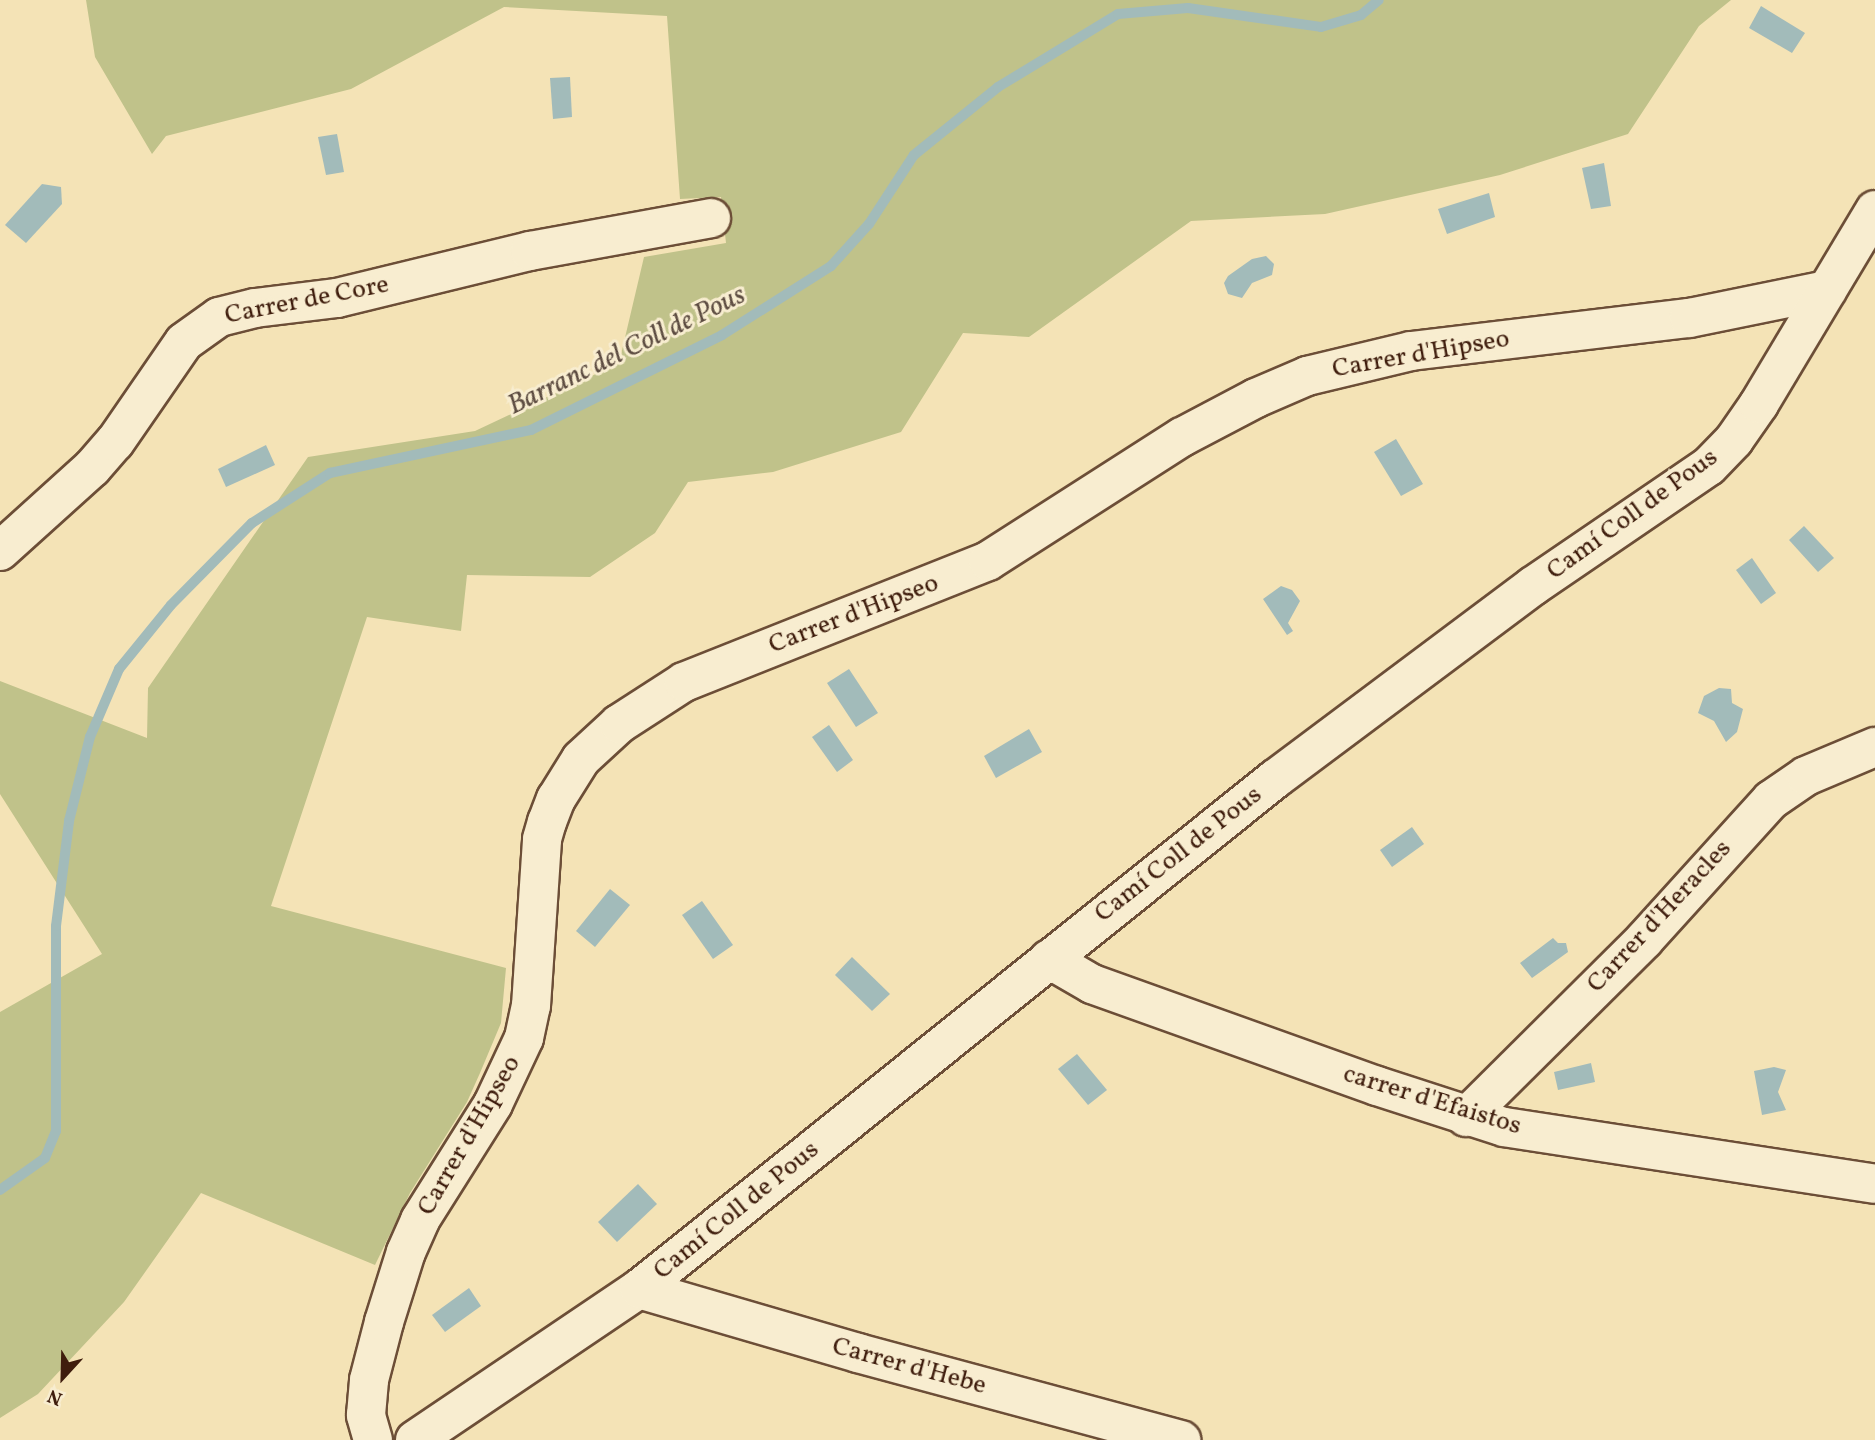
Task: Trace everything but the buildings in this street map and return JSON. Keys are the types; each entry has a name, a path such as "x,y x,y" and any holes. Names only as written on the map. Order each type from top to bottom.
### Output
{"street":[{"name":"Camí Coll de Pous","path":"415,1440 639,1289 1049,959 1404,681 1533,586 1709,466 1734,440 1759,404 1875,211"},
{"name":"Carrer de Core","path":"0,551 92,468 115,442 184,342 219,317 255,308 337,298 530,251 712,218"},
{"name":"Carrer d'Hipseo","path":"373,1440 366,1415 369,1380 406,1252 420,1220 493,1104 524,1038 531,1006 538,882 547,822 556,799 581,759 619,724 695,677 988,561 1182,437 1256,397 1307,376 1411,352 1689,318 1827,290"},
{"name":"Carrer d'Heracles","path":"1466,1116 1644,940 1771,800 1806,776 1875,747"},
{"name":"carrer d'Efaistos","path":"1049,959 1092,984 1504,1127 1875,1184"},
{"name":"Carrer d'Hebe","path":"639,1289 858,1353 1181,1440"}],"green space":[{"path":"86,0 1731,0 1699,26 1628,134 1500,175 1325,214 1191,221 1029,337 963,333 901,432 773,472 688,482 655,533 590,577 467,575 461,631 367,617 271,906 506,968 501,1023 467,1102 410,1193 375,1265 201,1193 124,1302 38,1394 0,1418 0,1012 102,954 0,794 0,681 147,738 148,688 308,457 475,431 619,363 644,257 726,243 721,197 680,199 667,16 504,7 351,89 166,136 152,154 95,57"}],"water":[{"path":"1761,6 1805,33 1792,53 1749,28"},
{"path":"570,77 572,117 553,119 550,78"},
{"path":"337,134 344,172 326,175 318,137"},
{"path":"1604,163 1611,206 1591,209 1582,168"},
{"path":"42,184 61,187 62,204 26,243 5,225"},
{"path":"1489,193 1495,217 1447,234 1438,209"},
{"path":"1266,256 1274,264 1272,275 1252,283 1242,298 1228,294 1224,283 1228,276 1252,259"},
{"path":"1396,439 1423,484 1401,496 1374,452"},
{"path":"266,445 275,465 226,487 218,469"},
{"path":"1804,526 1834,558 1818,572 1789,540"},
{"path":"1752,558 1776,593 1761,604 1736,570"},
{"path":"1281,586 1292,590 1300,601 1288,623 1293,631 1287,635 1263,599"},
{"path":"849,669 878,713 856,727 827,683"},
{"path":"1719,688 1731,689 1732,703 1743,709 1737,732 1726,742 1714,721 1698,713 1704,696"},
{"path":"829,725 853,760 837,772 812,737"},
{"path":"1029,729 1042,752 996,778 984,756"},
{"path":"1412,827 1424,844 1392,867 1380,850"},
{"path":"610,889 630,905 595,947 576,931"},
{"path":"702,901 733,945 713,959 682,915"},
{"path":"1553,938 1558,943 1566,943 1568,952 1532,978 1520,963"},
{"path":"852,957 890,994 872,1011 835,975"},
{"path":"1077,1054 1107,1090 1088,1105 1058,1069"},
{"path":"1591,1063 1595,1082 1558,1090 1554,1072"},
{"path":"1774,1067 1786,1070 1778,1092 1786,1110 1762,1115 1754,1071"},
{"path":"638,1184 657,1204 617,1242 598,1222"},
{"path":"469,1288 481,1306 445,1332 432,1315"}],"waterway":[{"name":"Barranc del Coll de Pous","path":"0,1190 45,1158 56,1131 56,926 69,821 90,737 119,669 171,605 252,523 330,473 531,430 722,335 831,266 869,224 914,155 998,87 1118,14 1188,8 1321,27 1361,15 1379,0"}]}
